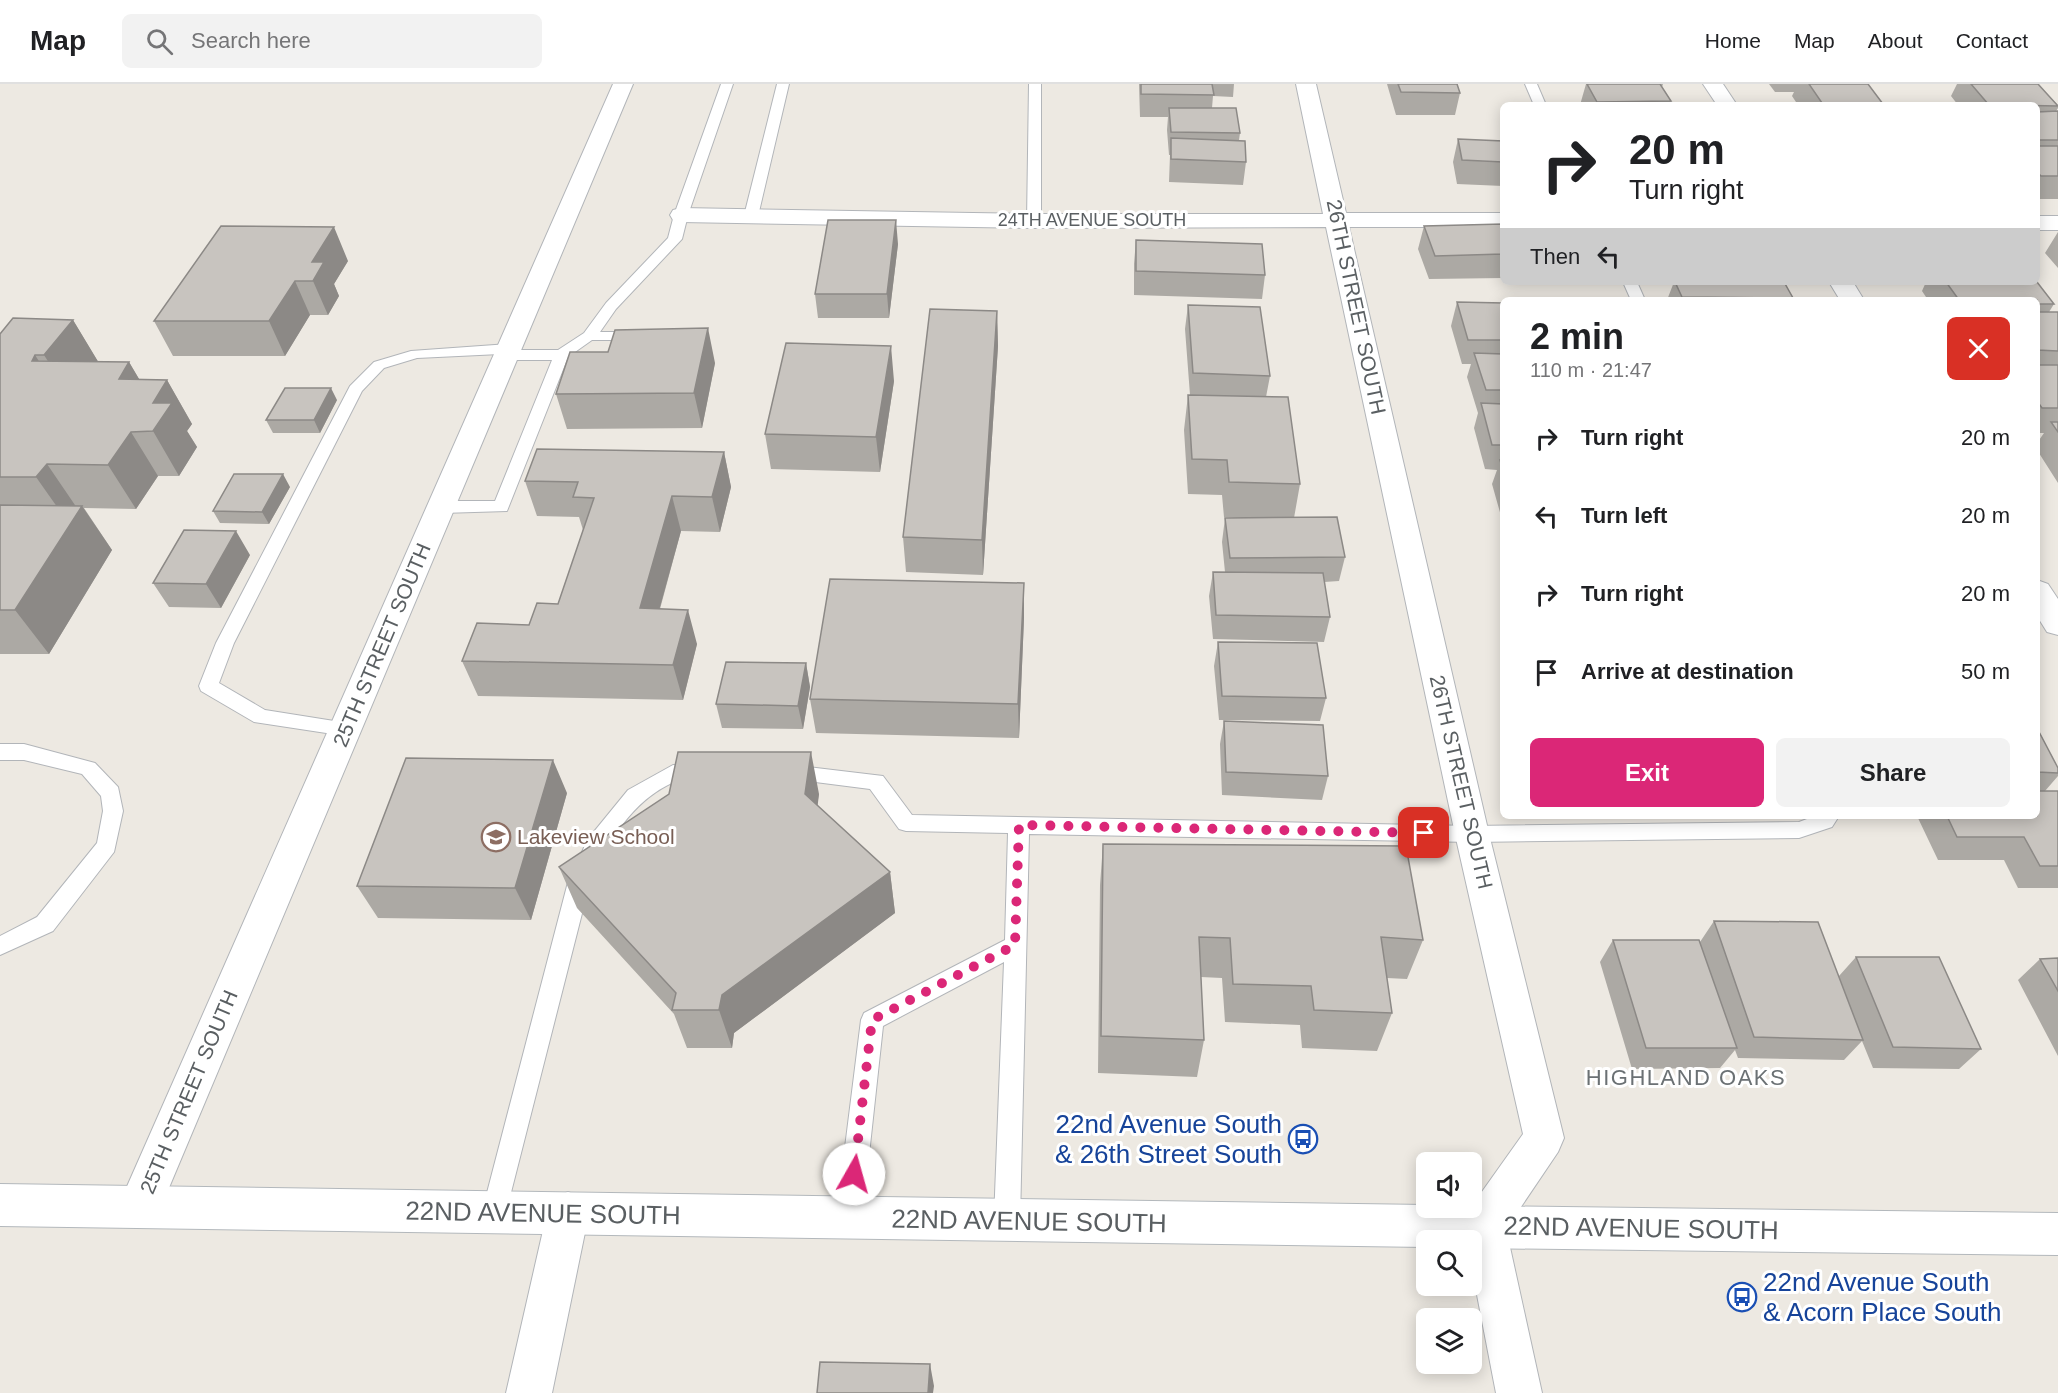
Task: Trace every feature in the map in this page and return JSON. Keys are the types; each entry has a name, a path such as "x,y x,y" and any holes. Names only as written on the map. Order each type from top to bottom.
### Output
{"street":[{"name":"25TH STREET SOUTH","path":"140,1206 623,84"},
{"name":"26TH STREET SOUTH","path":"1306,84 1472,834 1544,1138 1484,1226"},
{"path":"1713,84 1725,102"},
{"name":"24TH AVENUE SOUTH","path":"681,215 1034,221 1500,220"},
{"path":"2040,223 2058,224"},
{"path":"2040,596 2058,624"},
{"name":"22ND AVENUE SOUTH","path":"0,1205 849,1219 2058,1234"},
{"path":"528,1393 568,1213"},
{"path":"1484,1226 1519,1393"}],"lane":[{"path":"442,507 501,507 561,355 589,336 611,306 675,239 681,215 727,84"},
{"path":"751,216 783,84"},
{"path":"1034,221 1035,84"},
{"path":"1531,84 1539,102"},
{"path":"589,336 655,337"},
{"path":"346,729 261,717 208,686 225,643 355,389 379,365 416,354 508,352 561,355"},
{"path":"0,752 24,752 88,768 111,793 113,811 107,846 45,924 0,946"},
{"path":"494,1212 579,882 595,845 635,796 673,773 719,773"},
{"path":"765,773 800,773 876,782 906,822 1472,834 1799,830 1827,819"},
{"path":"1007,1220 1019,825"},
{"path":"849,1219 872,1020 1015,945"}],"building":[{"path":"1141,84 1212,84 1214,95 1141,94"},
{"path":"1398,84 1457,84 1460,93 1401,92"},
{"path":"1587,84 1660,84 1671,101 1597,102"},
{"path":"1809,84 1868,84 1882,102 1821,102"},
{"path":"1971,84 2038,84 2058,106 2040,106 2040,102 1986,102"},
{"path":"1169,108 1236,108 1240,133 1171,132"},
{"path":"2058,111 2058,140 2040,140 2040,112"},
{"path":"1171,138 1245,141 1246,162 1171,159"},
{"path":"1458,139 1500,141 1500,162 1462,160"},
{"path":"2040,146 2058,146 2058,176 2041,176"},
{"path":"828,220 896,220 887,294 815,294"},
{"path":"1500,224 1500,254 1435,256 1424,226"},
{"path":"221,226 334,227 312,262 324,262 313,281 295,281 269,321 154,321"},
{"path":"1136,240 1262,244 1265,275 1136,271"},
{"path":"1676,285 1786,285 1792,297 1682,297"},
{"path":"1948,285 2039,285 2054,304 2040,304 2040,297 1957,297"},
{"path":"1457,302 1500,303 1500,340 1468,340"},
{"path":"1188,305 1260,307 1270,376 1193,373"},
{"path":"930,309 997,311 982,540 903,537"},
{"path":"2040,312 2058,312 2058,351 2040,350"},
{"path":"13,318 73,320 44,355 35,355 32,361 129,362 119,379 167,380 153,403 172,403 153,431 131,432 108,465 47,464 36,477 0,477 0,334"},
{"path":"708,328 694,393 556,394 570,352 608,352 615,330"},
{"path":"786,343 891,346 876,437 765,434"},
{"path":"1474,353 1500,354 1500,390 1486,390"},
{"path":"2040,365 2058,365 2058,408 2042,408 2040,405"},
{"path":"285,388 331,388 314,420 266,420"},
{"path":"1188,395 1288,397 1300,484 1229,482 1227,460 1192,459"},
{"path":"1481,403 1500,404 1500,445 1492,445"},
{"path":"2051,422 2058,422 2058,432"},
{"path":"537,449 724,452 712,497 672,496 640,608 688,610 673,665 462,661 477,623 529,625 537,603 558,604 594,498 573,497 578,482 525,481"},
{"path":"234,474 283,474 262,512 213,511"},
{"path":"0,505 82,506 15,610 0,610"},
{"path":"1337,517 1345,557 1230,558 1225,518"},
{"path":"184,530 236,531 206,584 153,583"},
{"path":"1213,572 1323,573 1330,617 1216,615"},
{"path":"830,579 1024,583 1018,704 810,699"},
{"path":"1218,642 1317,643 1326,698 1222,696"},
{"path":"726,662 806,663 798,706 716,704"},
{"path":"1224,721 1323,725 1328,776 1226,772"},
{"path":"2040,734 2058,768 2058,773 2040,772"},
{"path":"678,752 811,752 805,794 890,872 722,995 719,1010 672,1010 676,993 559,867 669,794"},
{"path":"406,758 553,760 515,888 357,886"},
{"path":"2040,791 2058,791 2058,866 2040,866 2024,837 1957,837 1948,819 2040,819"},
{"path":"1103,844 1406,846 1423,940 1381,937 1392,1013 1314,1010 1311,986 1233,984 1230,938 1199,937 1204,1040 1101,1036"},
{"path":"1714,921 1818,922 1863,1040 1754,1037"},
{"path":"1613,940 1699,940 1737,1048 1646,1048"},
{"path":"1856,957 1939,957 1981,1049 1893,1047"},
{"path":"2058,958 2058,991 2040,959"},
{"path":"820,1362 930,1364 928,1393 817,1393"}],"place":[{"name":"Lakeview School","path":"496,837"},
{"name":"22nd Avenue South & 26th Street South","path":"1303,1139"},
{"name":"22nd Avenue South & Acorn Place South","path":"1742,1297"}],"district":[{"name":"HIGHLAND OAKS","path":"1686,1077"}],"route":[{"path":"854,1174 872,1020 1015,945 1019,825 1424,833"}]}
